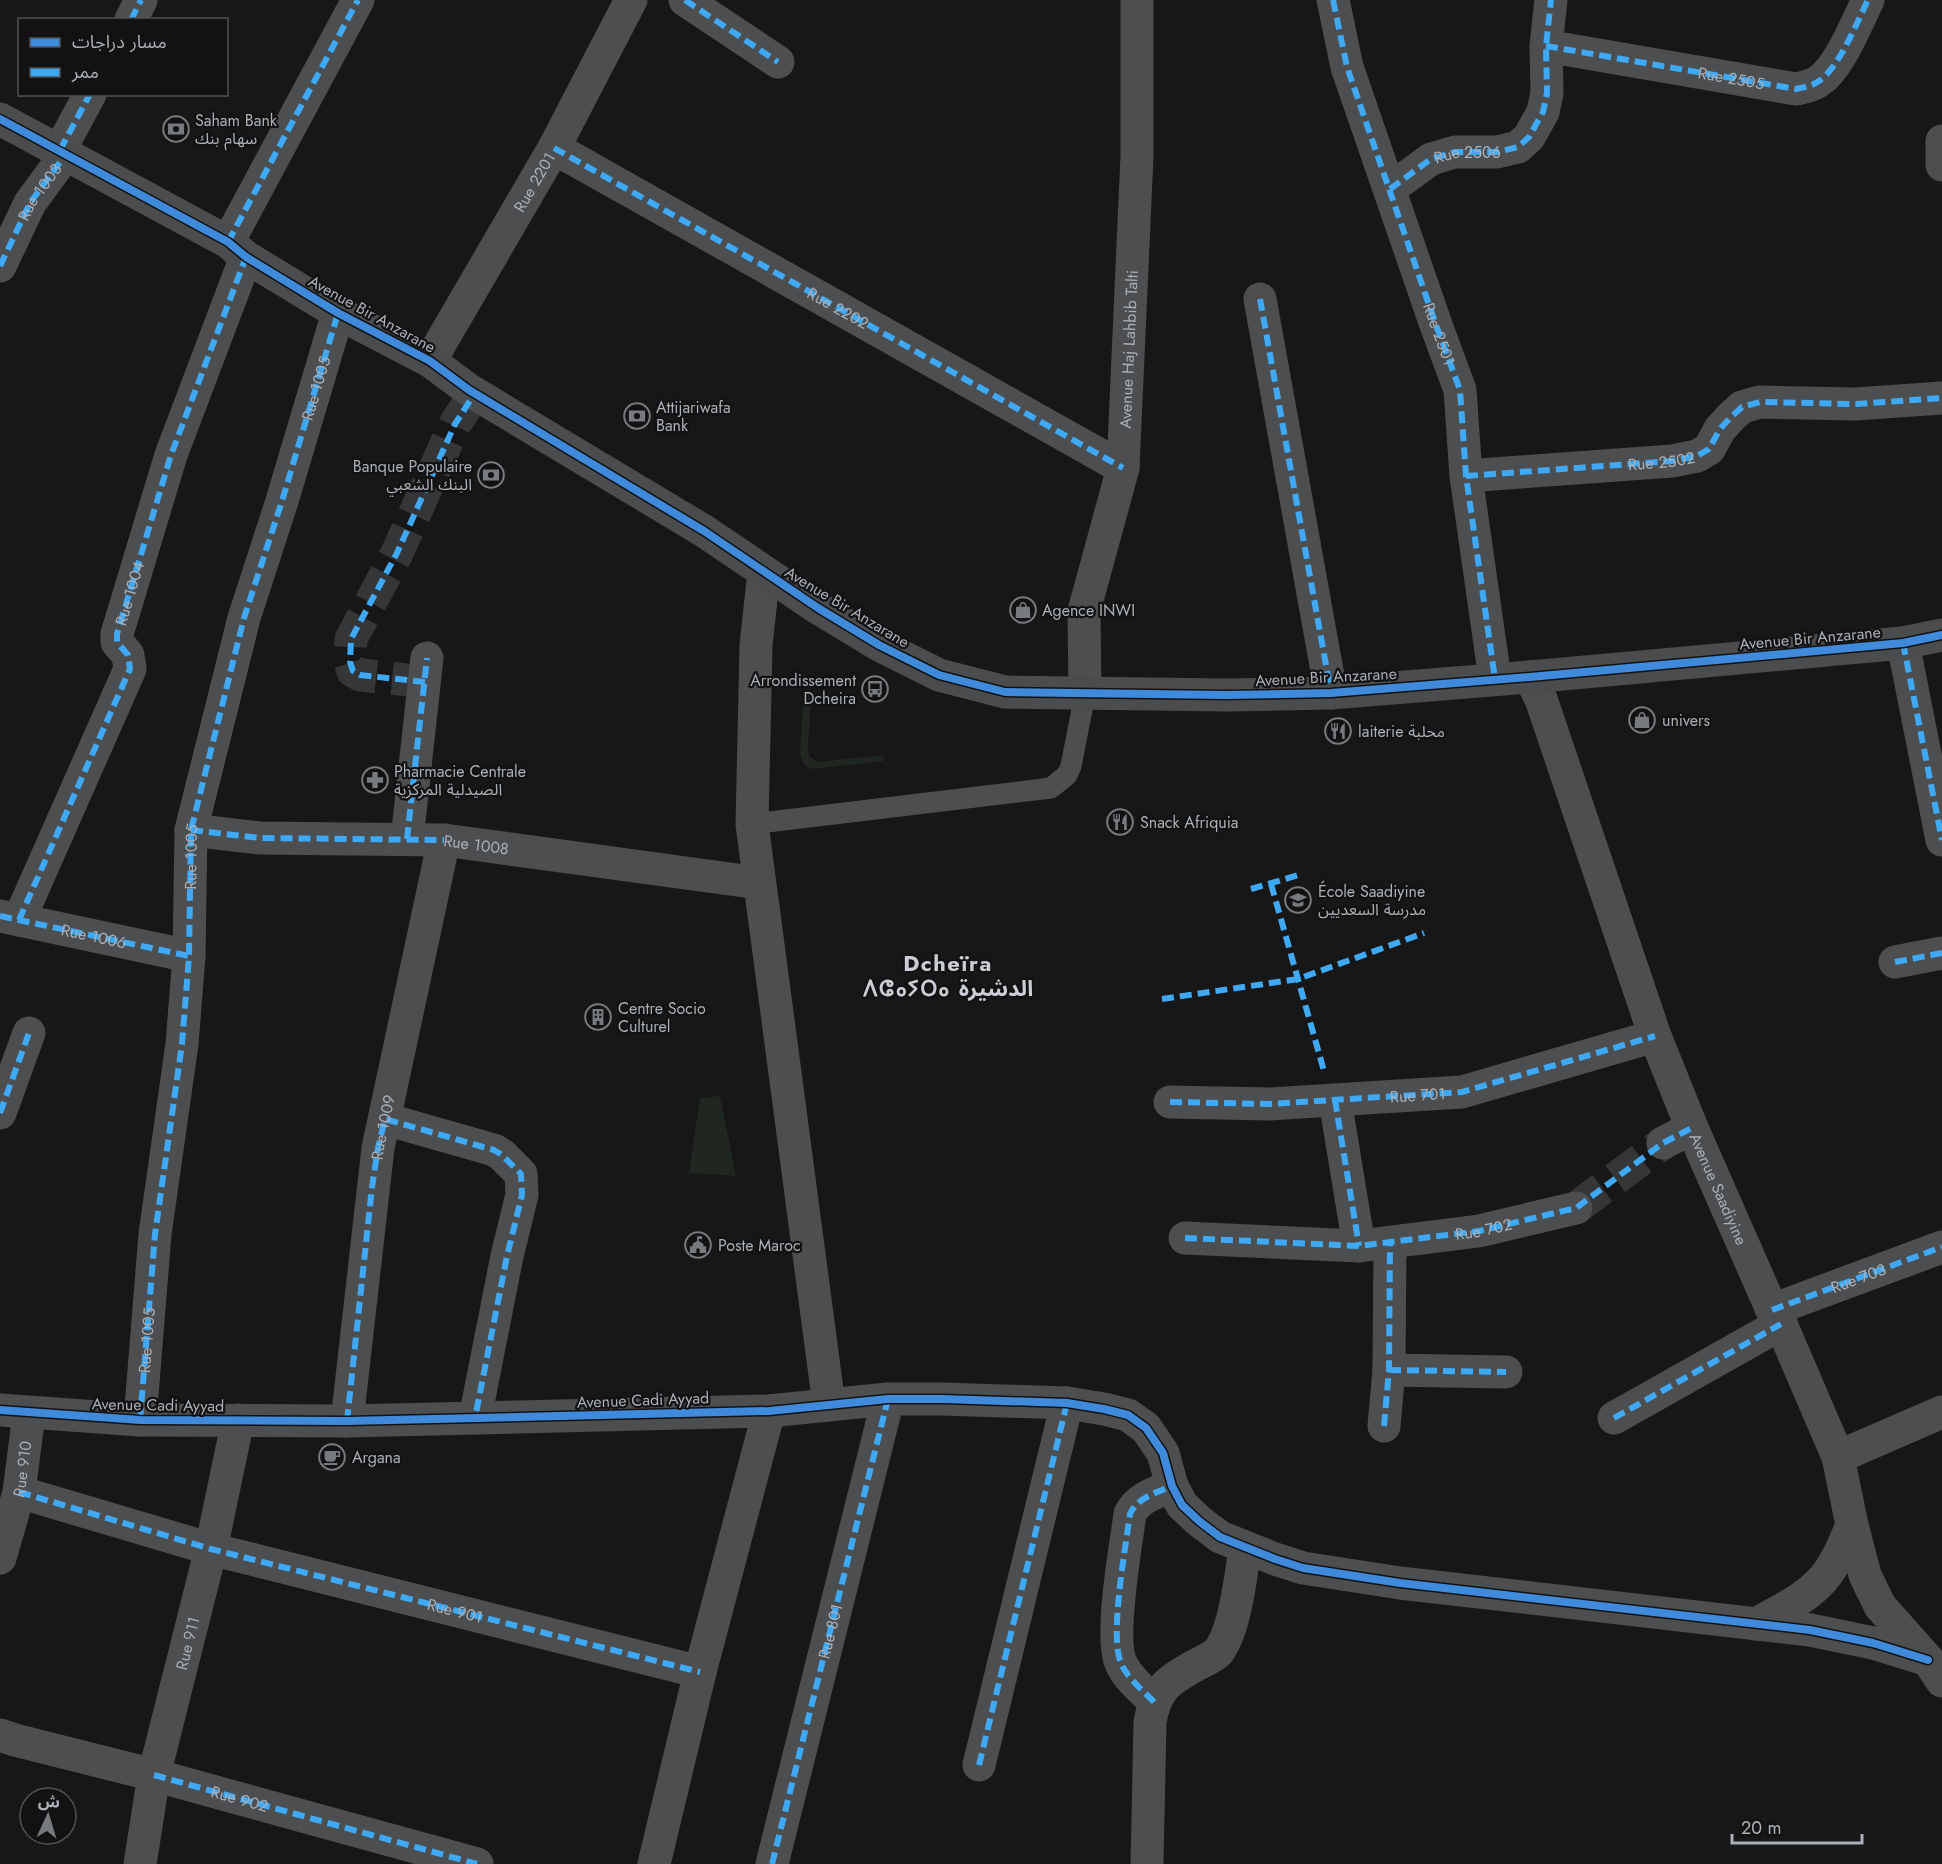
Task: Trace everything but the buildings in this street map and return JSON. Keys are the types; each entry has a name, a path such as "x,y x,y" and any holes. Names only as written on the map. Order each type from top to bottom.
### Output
{"street":[{"path":"132,18 141,0"},
{"name":"Rue 1004","path":"9,918 130,669 128,655 117,642 117,634 171,455 237,250 358,0"},
{"name":"Rue 2201","path":"430,361 554,148 631,0"},
{"path":"685,0 778,62"},
{"name":"Avenue Haj Lahbib Talti","path":"1085,694 1084,611 1123,468 1137,156 1137,0"},
{"name":"Rue 2501","path":"1334,0 1347,67 1460,390 1466,476 1495,679"},
{"name":"Rue 2506","path":"1390,189 1431,159 1455,152 1497,152 1518,147 1529,137 1543,112 1547,93 1546,46 1551,0"},
{"name":"Rue 2505","path":"1546,46 1777,86 1803,88 1821,80 1836,64 1868,0"},
{"name":"Rue 1003","path":"0,266 30,203 63,152 89,96"},
{"name":"Avenue Bir Anzarane","path":"0,119 237,250 338,313 430,361 469,390 704,531 818,608 879,645 939,675 1005,692 1227,695 1331,693 1903,643 1942,635"},
{"path":"1942,141 1942,165"},
{"name":"Rue 2202","path":"554,148 1123,468"},
{"path":"1260,298 1331,693"},
{"name":"Rue 1005","path":"140,1420 155,1234 182,1044 189,956 191,830 244,618 282,501 338,313"},
{"name":"Rue 2502","path":"1466,476 1672,461 1697,456 1709,449 1720,429 1742,407 1760,402 1855,404 1942,398"},
{"path":"764,572 756,645 752,824 829,1405"},
{"path":"1903,643 1942,840"},
{"path":"407,839 427,658"},
{"name":"Avenue Saadiyine","path":"1530,677 1541,699 1655,1036 1692,1128 1838,1457 1865,1575 1880,1606 1935,1670"},
{"name":"Rue 1008","path":"191,830 260,838 444,840 759,883"},
{"name":"Rue 1009","path":"347,1421 378,1148 444,840"},
{"name":"Rue 1006","path":"9,918 189,956"},
{"path":"1894,962 1942,954"},
{"path":"0,1111 29,1033"},
{"name":"Rue 701","path":"1170,1102 1269,1104 1462,1092 1655,1036"},
{"path":"1335,1100 1374,1244 1389,1370 1384,1426"},
{"path":"385,1119 494,1150 521,1174 520,1203 507,1256 475,1418"},
{"path":"1663,1143 1692,1128"},
{"name":"Rue 702","path":"1185,1238 1374,1244 1479,1231 1576,1208"},
{"name":"Rue 703","path":"1614,1418 1777,1317 1942,1247"},
{"path":"1389,1370 1506,1372"},
{"name":"Avenue Cadi Ayyad","path":"14,1412 140,1420 347,1421 769,1410 888,1399 1067,1403 1128,1415 1146,1428 1163,1453 1172,1486 1182,1504 1199,1521 1232,1542 1303,1568 1400,1583 1838,1635 1873,1642 1935,1670"},
{"name":"Rue 801","path":"772,1864 888,1399"},
{"path":"979,1765 1067,1403"},
{"path":"654,1864 700,1672 769,1410"},
{"name":"Rue 910","path":"0,1558 19,1492 14,1412"},
{"path":"1838,1457 1942,1412"},
{"name":"Rue 911","path":"140,1864 154,1775 211,1549 238,1420"},
{"path":"1154,1702 1125,1671 1120,1661 1116,1650 1117,1622 1130,1514 1139,1501 1172,1486"},
{"name":"Rue 901","path":"19,1492 211,1549 700,1672"},
{"path":"1756,1624 1810,1591 1823,1579 1839,1556 1852,1525"},
{"path":"1147,1864 1150,1722 1154,1702 1163,1688 1178,1675 1217,1652 1226,1636 1232,1617 1232,1542"},
{"name":"Rue 902","path":"0,1735 477,1864"}],"lane":[{"path":"752,824 1051,788 1067,775 1071,766 1085,694"}],"shaded area":[{"path":"804,688 811,697 808,746 810,757 818,762 884,755 883,761 814,769 806,765 800,753"},
{"path":"720,1096 736,1176 689,1173 700,1098"}],"tunnel":[{"path":"425,682 360,675 353,671 350,662 351,639 397,553 455,424 475,393"},
{"path":"1576,1208 1663,1143"}],"marked path":[{"path":"132,18 141,0"},
{"path":"228,242 358,0"},
{"path":"685,0 778,62"},
{"path":"1333,0 1347,67 1460,390 1466,476 1495,679"},
{"path":"1390,189 1431,159 1455,152 1497,152 1518,147 1529,137 1543,112 1547,93 1546,46 1551,0"},
{"path":"1546,46 1796,89 1816,83 1834,66 1868,0"},
{"path":"60,150 89,96"},
{"path":"554,148 1123,468"},
{"path":"0,266 30,203 66,154"},
{"path":"19,920 130,669 128,655 117,642 117,634 171,455 246,257"},
{"path":"1260,299 1331,693"},
{"path":"140,1420 155,1234 182,1044 189,956 191,830 244,618 282,501 338,313"},
{"path":"425,682 360,675 353,671 350,662 351,639 397,553 455,424 475,393"},
{"path":"1466,476 1672,461 1697,456 1709,449 1720,429 1742,407 1760,402 1855,404 1942,398"},
{"path":"1903,643 1942,840"},
{"path":"407,839 427,658"},
{"path":"191,830 260,838 444,840"},
{"path":"1251,889 1302,874"},
{"path":"1271,884 1324,1071"},
{"path":"0,916 189,956"},
{"path":"1162,999 1298,979 1424,933"},
{"path":"1895,962 1942,953"},
{"path":"0,1113 29,1033"},
{"path":"1170,1102 1269,1104 1462,1092 1655,1036"},
{"path":"1335,1100 1359,1246"},
{"path":"347,1421 372,1187 385,1119 494,1150 521,1174 522,1195 507,1256 475,1418"},
{"path":"1185,1238 1359,1246 1479,1231 1576,1208 1663,1143 1692,1128"},
{"path":"1384,1426 1389,1370 1390,1243"},
{"path":"1772,1310 1942,1247"},
{"path":"1614,1418 1781,1324"},
{"path":"1389,1370 1506,1372"},
{"path":"772,1864 888,1399"},
{"path":"979,1765 1067,1403"},
{"path":"1154,1702 1131,1679 1121,1663 1118,1650 1118,1613 1130,1514 1138,1503 1172,1486"},
{"path":"19,1492 211,1549 700,1672"},
{"path":"154,1775 477,1864"}],"cycle path":[{"path":"0,119 228,242 246,257 338,313 430,361 469,390 704,531 818,608 879,645 939,675 1005,692 1227,695 1331,693 1903,643 1942,635"},
{"path":"0,1410 140,1420 347,1421 769,1411 888,1399 1067,1403 1128,1415 1146,1428 1163,1453 1172,1486 1182,1505 1199,1521 1220,1537 1303,1568 1400,1583 1810,1630 1873,1643 1928,1660"}],"place":[{"name":"Saham Bank سهام بنك","path":"176,129"},
{"name":"Attijariwafa Bank","path":"637,416"},
{"name":"Banque Populaire البنك الشعبي","path":"491,475"},
{"name":"Agence INWI","path":"1023,610"},
{"name":"Arrondissement Dcheira","path":"875,689"},
{"name":"univers","path":"1642,720"},
{"name":"laiterie محلبة","path":"1338,731"},
{"name":"Pharmacie Centrale الصيدلية المركزية","path":"375,780"},
{"name":"Snack Afriquia","path":"1120,822"},
{"name":"École Saadiyine مدرسة السعديين","path":"1298,900"},
{"name":"Centre Socio Culturel","path":"598,1017"},
{"name":"Poste Maroc","path":"698,1245"},
{"name":"Argana","path":"332,1457"}],"district":[{"name":"Dcheïra ⴷⵛⴰⵢⵔⴰ الدشيرة","path":"948,976"}]}
